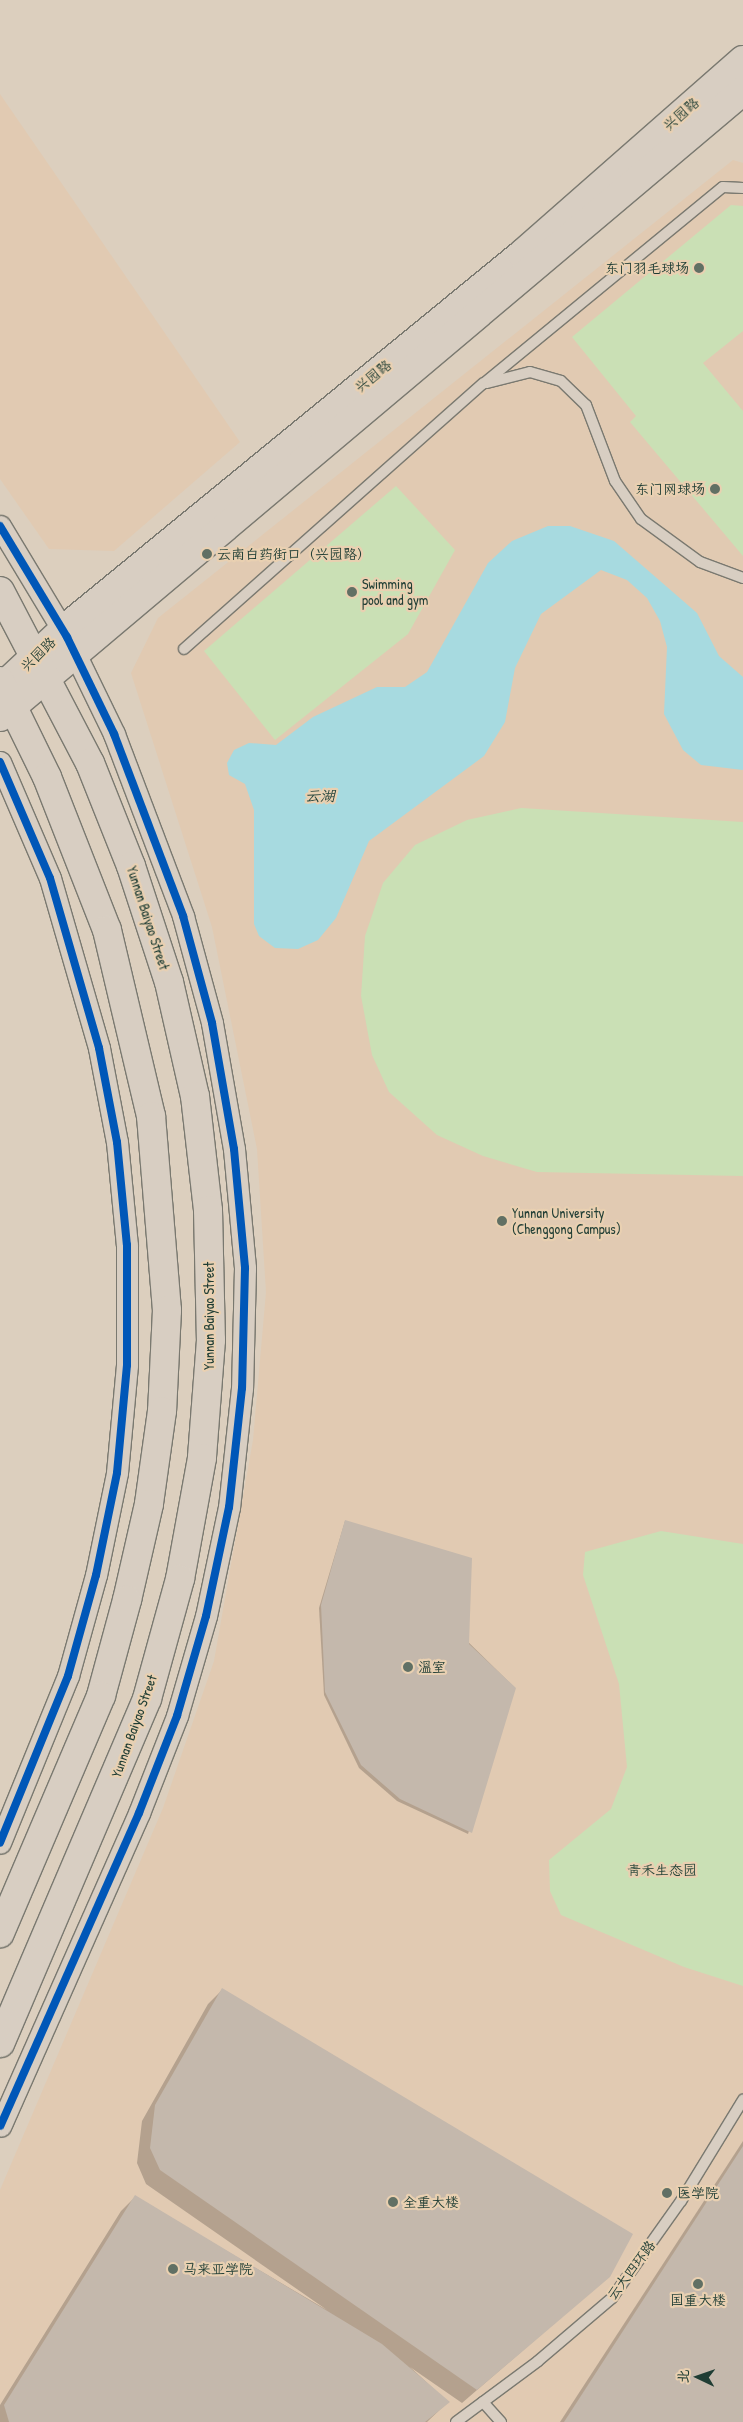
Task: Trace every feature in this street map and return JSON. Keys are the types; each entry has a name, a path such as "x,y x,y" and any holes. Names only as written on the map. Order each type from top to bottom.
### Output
{"main road":[{"name":"兴园路","path":"42,667 63,630 522,254 743,60"},
{"name":"兴园路","path":"3,696 42,667 75,654 743,91"},
{"name":"Yunnan Baiyao Street","path":"0,591 42,667 90,763 131,866 169,982 195,1096 207,1201 211,1340 202,1458 182,1570 147,1699 0,2043"},
{"path":"0,1933 101,1696 127,1600 149,1504 162,1411 167,1310 151,1116 132,1027 107,930 80,856 3,696"}],"street":[{"path":"0,526 63,630 154,830 212,1023 234,1149 245,1268 242,1388 229,1507 206,1616 176,1716 139,1814 0,2126"},
{"path":"0,762 50,878 99,1048 117,1142 127,1245 127,1356 117,1473 96,1575 68,1676 0,1843"}],"lane":[{"path":"184,649 483,384 723,187 743,188"},
{"path":"483,384 530,372 561,381 586,405 616,481 641,519 700,562 743,578"},
{"name":"云大四环路","path":"456,2422 612,2298 681,2202 743,2100"},
{"path":"483,2402 501,2422"}],"shaded area":[{"path":"0,94 240,442 114,551 49,549 0,479"},
{"name":"Yunnan University (Chenggong Campus)","path":"733,160 743,163 743,2422 0,2422 0,2190 163,1808 214,1661 253,1440 266,1292 257,1149 212,927 131,673 158,618"}],"green space":[{"name":"东门羽毛球场","path":"731,205 743,206 743,331 703,363 743,411 743,556 630,422 636,416 572,337"},
{"name":"Swimming pool and gym","path":"396,486 455,550 408,634 275,740 204,651"},
{"path":"521,808 743,822 743,1176 537,1172 483,1156 437,1135 389,1092 372,1055 361,996 365,936 383,883 415,845 467,820"},
{"name":"青禾生态园","path":"661,1531 743,1544 743,1986 684,1967 561,1915 550,1891 549,1860 611,1809 627,1767 619,1684 583,1575 585,1552"}],"water":[{"name":"云湖","path":"548,526 570,526 614,541 697,613 719,656 743,677 743,770 701,765 683,750 664,714 667,647 660,621 647,598 627,580 601,570 541,614 515,668 505,722 484,756 369,841 336,918 318,940 298,949 275,948 259,936 254,924 254,810 245,784 229,775 227,763 234,750 249,743 276,745 313,717 377,687 405,687 427,672 488,563 512,541"}],"building":[{"name":"温室","path":"345,1520 472,1558 469,1644 516,1688 472,1833 400,1799 361,1765 325,1692 321,1605"},
{"name":"全重大楼","path":"222,1988 633,2234 610,2277 477,2390 160,2170 150,2148 155,2105"},
{"name":"国重大楼","path":"743,2146 743,2422 564,2422"},
{"name":"马来亚学院","path":"135,2195 382,2344 450,2402 425,2422 9,2422 4,2405"}],"cycle path":[{"path":"0,526 67,637 114,734 183,916 212,1023 234,1149 245,1268 242,1388 229,1507 206,1616 177,1716 139,1813 0,2126"},
{"path":"0,762 50,878 99,1048 117,1142 127,1245 127,1365 117,1473 96,1575 68,1676 0,1843"}],"place":[{"name":"东门羽毛球场","path":"699,268"},
{"name":"东门网球场","path":"715,489"},
{"name":"云南白药街口（兴园路）","path":"207,554"},
{"name":"Swimming pool and gym","path":"352,592"},
{"name":"Yunnan University (Chenggong Campus)","path":"502,1221"},
{"name":"温室","path":"408,1667"},
{"name":"医学院","path":"667,2193"},
{"name":"全重大楼","path":"393,2202"},
{"name":"马来亚学院","path":"173,2269"},
{"name":"国重大楼","path":"698,2284"}]}
